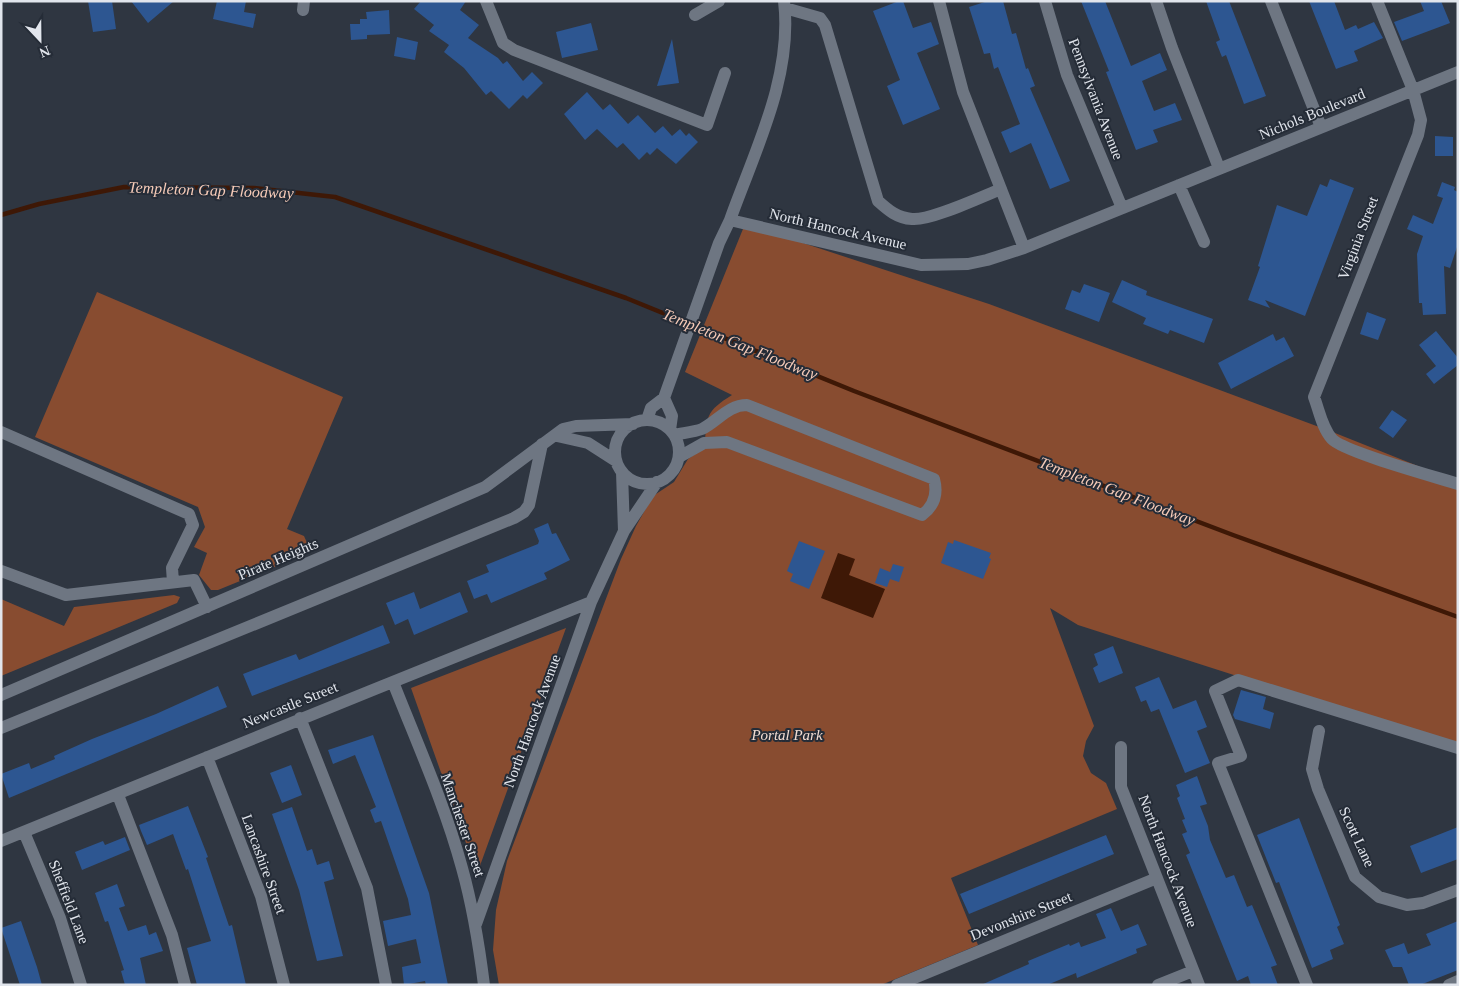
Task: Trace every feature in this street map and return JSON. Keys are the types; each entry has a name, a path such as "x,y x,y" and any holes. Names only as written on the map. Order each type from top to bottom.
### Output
{"street":[{"path":"486,1 503,43 514,50 707,125 725,73"},
{"path":"695,15 719,1"},
{"path":"939,1 963,92 1024,248"},
{"name":"Pennsylvania Avenue","path":"1045,1 1067,75 1122,208"},
{"path":"1156,1 1172,48 1219,168"},
{"path":"1271,1 1321,127"},
{"name":"Virginia Street","path":"1377,1 1413,90 1420,120 1418,135 1314,397 1322,422 1332,440 1354,451 1458,484"},
{"path":"647,420 651,408 664,398 719,243 730,220 775,97 786,39 784,5 820,18 826,24 878,200 890,212 913,220 923,219 1001,189"},
{"name":"Nichols Boulevard","path":"939,265 987,260 1024,248 1219,168 1298,139 1321,127 1458,72"},
{"path":"1179,185 1204,242"},
{"name":"North Hancock Avenue","path":"730,220 906,262 939,265"},
{"path":"633,424 647,420 663,425 672,433 700,430 730,409 739,405 748,406 934,479 936,487 931,508 922,515 727,442 704,444 679,457 679,450 672,433 672,416 664,398"},
{"name":"North Hancock Avenue","path":"624,530 619,467 615,452 620,436 633,424"},
{"name":"Pirate Heights","path":"1,695 485,487 508,472 542,444 557,436 563,429 576,426 633,424"},
{"path":"1,432 189,514 193,525 172,568 172,582"},
{"path":"557,436 588,442 638,483 657,482"},
{"path":"1,728 514,518 524,512 529,505 542,444"},
{"name":"North Hancock Avenue","path":"476,924 591,602 624,530 657,482 674,470 679,457"},
{"path":"1,571 62,595 194,580 207,607"},
{"name":"Newcastle Street","path":"1,841 118,795 300,718 591,602"},
{"path":"1307,985 1218,764 1241,756 1216,691 1238,680 1458,748"},
{"name":"Manchester Street","path":"393,682 439,801 462,867 476,924 484,985"},
{"path":"300,718 366,888 386,985"},
{"name":"Scott Lane","path":"1319,731 1312,769 1321,798 1355,877 1379,897 1407,906 1423,903 1458,890"},
{"name":"North Hancock Avenue","path":"1121,746 1121,787 1199,985"},
{"name":"Lancashire Street","path":"207,757 261,896 284,985"},
{"path":"118,795 172,935 185,985"},
{"name":"Sheffield Lane","path":"24,832 60,918 81,985"},
{"name":"Devonshire Street","path":"897,985 1158,878"},
{"path":"1158,985 1193,971"},
{"path":"1449,985 1458,981"}],"green space":[{"name":"Portal Park","path":"745,224 989,304 1330,431 1458,482 1458,747 1078,625 1050,608 1094,726 1086,741 1083,756 1091,773 1106,783 1117,809 951,878 978,945 881,985 499,985 493,950 496,910 507,861 621,559 636,526 653,496 674,482 688,459 705,447 709,416 717,406 732,395 685,372"},
{"path":"97,292 343,397 287,529 304,536 308,545 304,555 218,590 211,590 199,575 207,553 194,547 205,527 198,507 35,437"},
{"path":"174,595 180,597 177,603 1,676 1,599 64,626 74,607"},
{"path":"566,628 477,874 411,688"}],"shaded area":[{"path":"838,553 855,559 849,575 885,589 873,618 821,598"}],"building":[{"path":"88,1 112,1 116,29 93,32"},
{"path":"131,1 174,1 148,23"},
{"path":"217,1 246,1 244,12 256,14 253,28 213,19"},
{"path":"421,1 466,1 460,10 479,25 468,38 498,58 503,64 507,61 523,81 532,72 543,83 527,99 523,95 509,109 491,91 486,95 464,68 444,52 449,45 429,31 434,25 414,9"},
{"path":"903,1 913,28 931,22 939,44 917,53 940,109 903,125 887,86 900,80 873,11"},
{"path":"988,1 1003,1 1012,34 1016,33 1026,69 1028,68 1035,86 1030,88 1070,181 1050,189 1031,143 1010,153 1001,132 1020,124 998,67 994,69 990,53 984,54 969,7"},
{"path":"1081,1 1105,1 1131,66 1160,53 1167,70 1142,81 1154,111 1175,103 1182,120 1153,130 1158,142 1136,150 1106,72 1109,71"},
{"path":"1206,1 1229,1 1266,96 1244,104 1226,55 1222,57 1216,42 1220,40"},
{"path":"1309,1 1334,1 1345,30 1356,25 1358,29 1374,22 1383,38 1354,51 1358,61 1336,69"},
{"path":"1420,1 1441,1 1450,23 1402,41 1394,22 1424,11"},
{"path":"389,10 390,34 367,35 367,39 351,40 350,24 360,24 360,19 367,19 366,12"},
{"path":"591,23 598,50 562,58 556,32"},
{"path":"397,37 418,42 415,60 394,56"},
{"path":"672,39 679,83 657,86"},
{"path":"587,92 603,110 610,104 628,124 638,115 655,133 663,126 672,136 680,129 686,136 689,133 698,142 676,164 657,148 650,155 647,152 639,160 623,143 617,148 597,129 585,140 564,114"},
{"path":"1435,136 1453,137 1453,156 1435,156"},
{"path":"1330,179 1354,188 1305,316 1265,300 1270,308 1248,300 1260,267 1258,266 1277,205 1307,216 1320,184 1327,187"},
{"path":"1442,182 1455,187 1454,190 1458,192 1458,244 1450,268 1444,266 1446,314 1423,315 1422,303 1419,303 1417,254 1423,236 1407,229 1413,215 1433,224 1443,198 1437,196"},
{"path":"1122,280 1147,291 1146,295 1213,319 1204,343 1170,330 1168,334 1143,324 1146,318 1112,302"},
{"path":"1084,284 1110,293 1099,322 1065,309 1072,290 1080,293"},
{"path":"1367,312 1386,319 1378,340 1360,334"},
{"path":"1436,331 1458,358 1458,365 1434,384 1426,374 1436,366 1419,345"},
{"path":"1273,334 1276,341 1284,337 1294,356 1231,389 1218,363"},
{"path":"1392,410 1407,420 1393,438 1379,428"},
{"path":"548,523 552,534 556,533 570,560 544,573 547,579 491,603 487,594 474,599 467,581 489,572 486,565 538,544 539,541 534,529"},
{"path":"954,540 991,553 989,558 991,559 983,579 941,563 948,542 953,544"},
{"path":"799,541 825,551 809,589 790,581 793,574 787,571"},
{"path":"893,564 904,567 899,582 890,579 887,587 875,583 880,568 890,572"},
{"path":"414,592 420,609 460,592 468,612 414,635 408,619 395,625 386,603"},
{"path":"383,625 390,643 252,696 243,674 296,654 299,660"},
{"path":"1113,646 1123,673 1099,683 1093,668 1098,665 1094,654"},
{"path":"1159,677 1173,709 1196,700 1207,727 1197,731 1210,763 1185,773 1159,709 1151,712 1146,700 1141,702 1135,687"},
{"path":"218,686 227,707 9,798 1,774 29,763 31,769 55,759 54,756 92,739 156,714"},
{"path":"1241,690 1266,697 1263,709 1274,713 1270,729 1235,719 1233,715"},
{"path":"373,735 429,893 448,985 426,985 425,981 404,985 402,967 421,963 416,939 388,946 383,921 411,915 408,899 381,821 375,823 370,810 376,807 355,755 333,764 328,750"},
{"path":"291,765 302,795 282,803 270,773"},
{"path":"1197,776 1207,804 1200,806 1208,826 1210,840 1226,878 1234,875 1247,907 1252,905 1277,965 1271,967 1278,985 1251,985 1248,976 1237,981 1186,855 1190,853 1182,834 1187,832 1182,820 1185,819 1177,798 1180,796 1176,785"},
{"path":"188,806 208,857 206,858 229,926 232,925 246,985 197,985 187,948 211,941 188,869 186,870 173,834 147,845 139,825"},
{"path":"292,807 307,851 312,849 317,865 329,861 334,879 324,882 343,956 317,961 299,890 272,814"},
{"path":"1299,818 1340,925 1337,927 1344,944 1330,950 1333,959 1312,968 1279,882 1276,883 1257,835"},
{"path":"1458,827 1458,859 1421,873 1410,846"},
{"path":"1106,835 1114,854 969,914 960,894"},
{"path":"125,837 130,850 82,870 75,852 103,841 105,845"},
{"path":"117,884 125,906 119,908 128,931 146,925 149,935 156,932 163,951 140,958 146,985 125,985 121,971 124,970 108,921 105,922 95,893"},
{"path":"1111,908 1121,931 1138,924 1147,945 1136,949 1137,953 1077,978 1076,973 1047,985 981,985 1029,964 1028,961 1069,944 1070,946 1079,942 1081,947 1106,938 1096,914"},
{"path":"21,921 42,985 20,985 1,928"},
{"path":"1458,921 1458,970 1420,985 1409,985 1402,967 1393,967 1385,950 1404,943 1408,954 1431,945 1426,934"}],"waterway":[{"name":"Templeton Gap Floodway","path":"1,215 39,204 124,187 254,188 335,197 626,298 854,391 1233,535 1458,617"}]}
